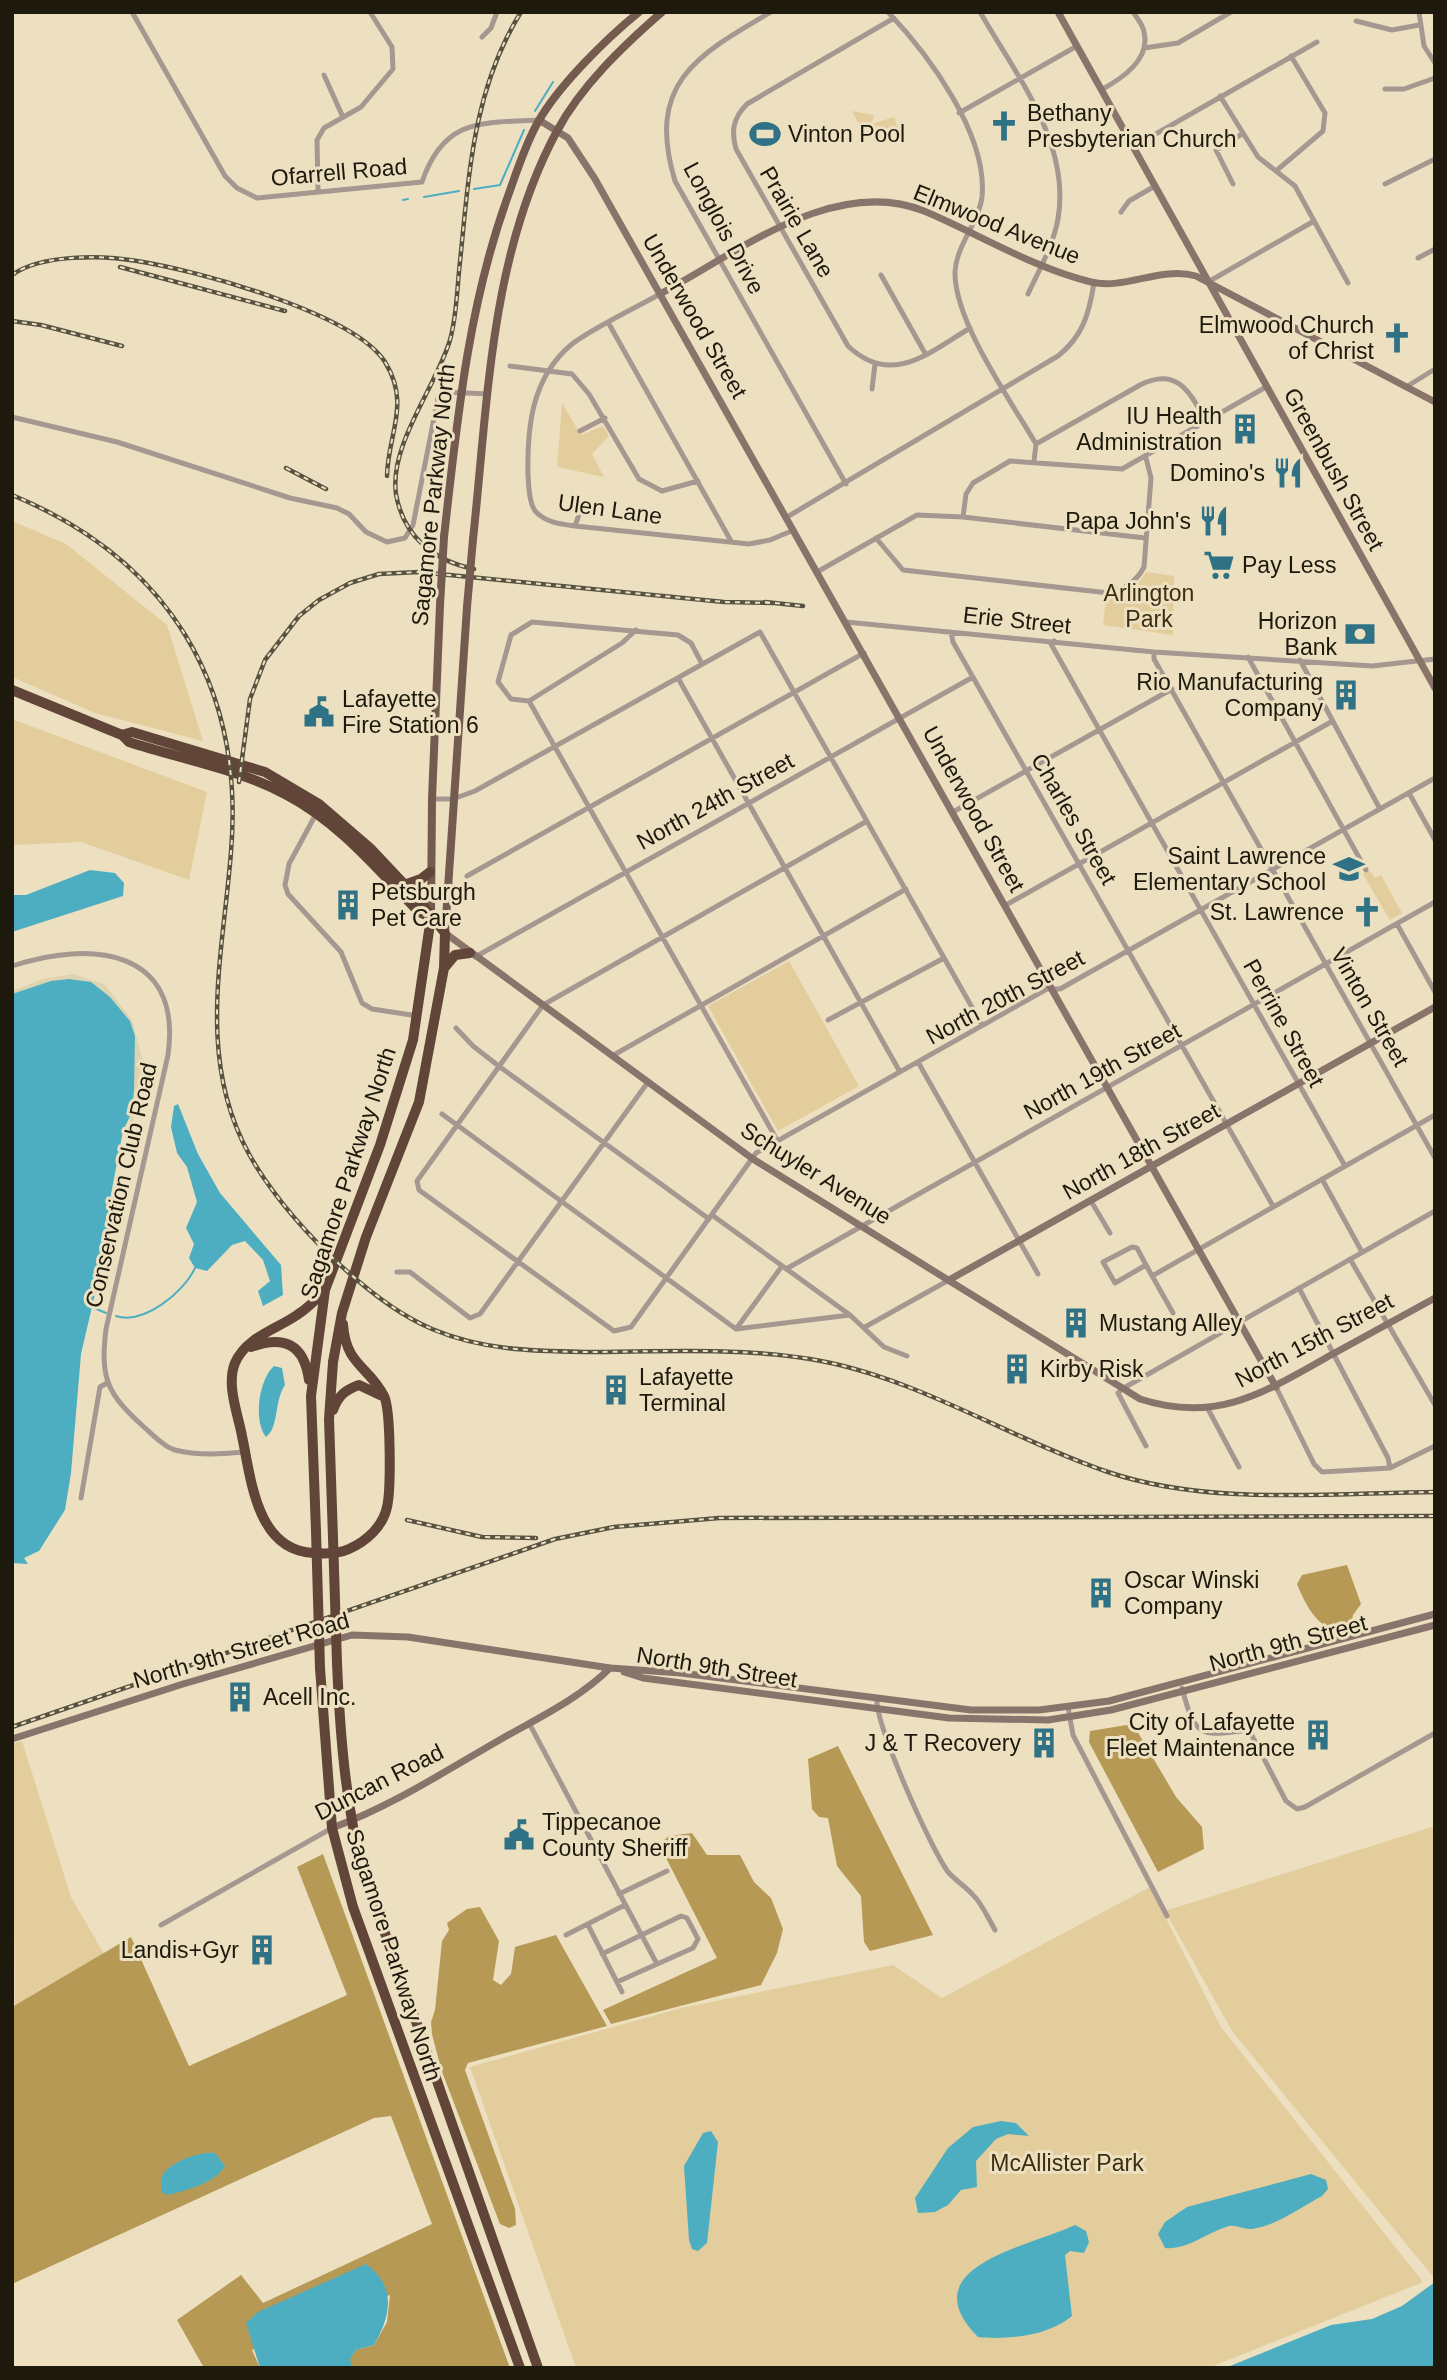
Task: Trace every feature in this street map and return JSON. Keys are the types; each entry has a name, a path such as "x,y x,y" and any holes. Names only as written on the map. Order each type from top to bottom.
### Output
{"highway":[{"name":"Schuyler Avenue","path":"12,690 122,735 129,742 265,785 316,813 370,861 419,912 431,917"},
{"name":"Schuyler Avenue","path":"122,735 132,732 265,772 319,804 370,848 445,933"},
{"path":"404,885 421,880 430,872"},
{"name":"Sagamore Parkway North","path":"431,917 418,1016 380,1145 325,1290 311,1396 320,1668 332,1828 377,1979 520,2368"},
{"name":"Sagamore Parkway North","path":"445,933 444,968 419,1102 366,1237 342,1313 332,1362 330,1419 333,1538 342,1755 350,1821 362,1868 538,2368"},
{"path":"444,968 455,955 473,955"},
{"path":"325,1290 295,1317 261,1335 244,1349 235,1363 232,1385 259,1508 272,1531 307,1553 342,1552 373,1533 387,1507 390,1471 386,1400 347,1350 342,1313"},
{"path":"244,1349 273,1340 291,1345 307,1364 311,1396"},
{"path":"330,1419 337,1398 348,1389 359,1385 386,1400"}],"main road":[{"name":"Sagamore Parkway North","path":"431,917 432,799 444,537 470,330 493,237 521,159 539,120 584,64 639,12"},
{"name":"Sagamore Parkway North","path":"445,933 473,539 504,274 530,188 558,130 607,65 662,12"},
{"name":"Greenbush Street","path":"1058,12 1435,688"},
{"name":"Underwood Street","path":"539,120 558,130 577,148 1276,1387"},
{"name":"Elmwood Avenue","path":"660,294 780,228 826,207 870,201 921,210 1042,264 1094,283 1163,272 1184,273 1208,282 1435,402"},
{"name":"Schuyler Avenue","path":"445,933 753,1159 1122,1389 1163,1406 1208,1409"},
{"name":"North 18th Street","path":"949,1280 1435,1007"},
{"name":"North 15th Street","path":"1208,1409 1242,1402 1276,1387 1435,1298"},
{"name":"North 9th Street","path":"610,1668 681,1673 989,1711 1068,1707 1109,1701 1435,1614"},
{"name":"North 9th Street","path":"610,1668 643,1678 876,1709 978,1720 1069,1718 1435,1625"},
{"name":"North 9th Street Road","path":"12,1739 183,1684 352,1635 444,1641 610,1668"},
{"name":"Duncan Road","path":"332,1828 366,1816 529,1723 593,1685 610,1668"}],"street":[{"name":"Ofarrell Road","path":"132,12 225,176 237,188 257,198 422,182 437,148 455,131 502,122 539,120"},
{"path":"318,190 317,140 324,128 342,115 360,107 393,69 392,47 370,12"},
{"path":"482,37 491,28 497,12"},
{"name":"Longlois Drive","path":"771,12 696,59 671,100 666,150 675,181 846,484"},
{"path":"888,12 929,59 978,152 982,174 982,200 955,271 960,303 970,328 1035,444 1034,461"},
{"path":"980,12 1045,128 1058,167 1058,220 1028,294"},
{"path":"1101,90 1136,65 1144,48 1145,32 1133,12"},
{"path":"1144,48 1178,43 1231,12"},
{"path":"1419,12 1424,46 1435,63"},
{"name":"Prairie Lane","path":"875,364 862,359 848,346 732,138 737,114 772,89 894,18"},
{"path":"1356,21 1392,30 1419,25"},
{"path":"1133,147 1317,43"},
{"path":"959,113 1077,46"},
{"path":"1276,171 1323,131 1325,113 1291,56"},
{"path":"324,75 342,115"},
{"path":"1385,89 1404,89 1435,78"},
{"path":"1220,96 1258,157 1295,187 1348,284"},
{"path":"1233,184 1216,150 1242,134"},
{"path":"1385,184 1435,159"},
{"path":"1121,212 1129,201 1154,186"},
{"path":"1208,282 1314,221"},
{"path":"1418,258 1435,249"},
{"path":"881,275 926,355"},
{"path":"787,517 1058,355 1078,337 1086,322 1094,283"},
{"name":"Ulen Lane","path":"660,294 571,345 550,371 534,399 527,433 529,491 534,510 551,522 575,526 749,544 770,540 794,530"},
{"path":"609,324 731,541"},
{"path":"872,388 875,364 897,366 926,355 970,328"},
{"path":"510,366 572,374 605,418 639,479 662,491 698,481"},
{"path":"1406,387 1435,369"},
{"path":"1035,444 1140,385 1158,378 1178,382 1188,390 1206,421"},
{"path":"963,517 966,494 973,483 1010,461 1122,469 1146,458 1266,387"},
{"path":"12,417 117,442 349,514 366,532 387,542 405,538 410,530 438,398 447,392 488,394"},
{"path":"580,431 605,418"},
{"path":"876,538 903,570 1109,593 1120,591 1138,577 1144,567 1151,478 1146,458"},
{"path":"575,526 583,503"},
{"path":"817,572 917,515 963,517 1145,538"},
{"path":"636,630 622,643 529,701 510,699 498,682 511,635 532,622 636,630 683,637 691,643 702,664"},
{"name":"Erie Street","path":"846,622 1154,652 1372,666 1435,659"},
{"path":"432,799 453,799 487,785 554,745 760,632 982,1025"},
{"name":"Charles Street","path":"951,632 953,642 1273,1206"},
{"name":"Perrine Street","path":"1054,641 1051,645 1098,730 1345,1166"},
{"name":"Vinton Street","path":"1154,652 1154,659 1435,1158"},
{"path":"467,876 864,653"},
{"path":"1248,657 1366,870"},
{"path":"1300,660 1331,722 1380,808"},
{"path":"677,677 900,1072"},
{"name":"North 24th Street","path":"473,955 973,677"},
{"path":"953,812 1172,689"},
{"path":"529,701 777,1140"},
{"path":"1006,905 1331,722"},
{"name":"North 20th Street","path":"518,1262 614,1331 631,1327 756,1153 1047,989 1054,990 1128,951 1435,778"},
{"path":"1409,793 1435,840"},
{"path":"316,813 285,877 288,894 341,952 362,1003 372,1009 418,1016"},
{"path":"518,1262 416,1186 543,1006 867,821"},
{"path":"612,1056 906,889"},
{"name":"North 19th Street","path":"736,1329 784,1267 1182,1047 1435,902"},
{"path":"1397,925 1435,992"},
{"name":"Conservation Club Road","path":"12,966 65,953 104,954 134,963 147,973 168,1007 171,1034 166,1066 106,1329 102,1366 107,1383 122,1408 172,1449 205,1455 246,1452"},
{"path":"828,1020 944,958"},
{"path":"456,1028 500,1067 604,1144 784,1267 850,1315 884,1347 907,1356"},
{"path":"918,1062 1038,1273"},
{"path":"397,1272 411,1272 470,1318 476,1317 648,1082"},
{"path":"442,1114 736,1329 850,1315"},
{"path":"1152,1276 1435,1115"},
{"path":"1322,1179 1362,1252"},
{"path":"1091,1201 1110,1233"},
{"path":"1146,1446 1118,1393 1122,1389 1435,1211"},
{"path":"1146,1265 1115,1283 1103,1262 1132,1247 1137,1248 1173,1313"},
{"path":"1350,1259 1435,1405"},
{"name":"North 18th Street","path":"865,1328 949,1280"},
{"path":"1298,1289 1388,1458 1390,1468 1435,1447"},
{"path":"81,1498 94,1435 97,1395 100,1387 107,1383"},
{"name":"Underwood Street","path":"1276,1387 1314,1464 1322,1472 1390,1468"},
{"path":"1208,1409 1239,1467"},
{"path":"1180,1682 1190,1717 1199,1731 1211,1736 1249,1730 1286,1801 1297,1809 1306,1807 1435,1733"},
{"path":"877,1698 876,1709 893,1756 948,1871 974,1895 995,1930"},
{"path":"1068,1707 1073,1735 1167,1916"},
{"path":"529,1723 657,1964"},
{"name":"Duncan Road","path":"161,1925 332,1828"},
{"path":"619,1894 667,1871"},
{"path":"566,1935 625,1905"},
{"path":"602,1954 681,1916 687,1918 698,1939 693,1948 617,1982"},
{"path":"588,1925 622,1992"}],"green space":[{"path":"852,111 874,115 872,124 894,117 899,131 876,138 872,126 858,123"},
{"path":"562,403 581,435 603,426 609,436 592,454 604,477 557,467"},
{"path":"12,521 66,544 167,625 203,741 95,713 12,677"},
{"name":"Arlington Park","path":"1146,572 1174,576 1173,635 1103,625 1106,598 1137,585"},
{"path":"12,719 207,792 189,880 81,842 12,845"},
{"path":"1370,871 1375,878 1381,875 1402,913 1390,920 1363,874"},
{"path":"789,961 859,1086 778,1131 708,1006"},
{"path":"22,1741 71,1897 104,1954 15,2005 12,1744"},
{"path":"1435,1826 1434,2278 1232,2031 1165,1911"},
{"name":"McAllister Park","path":"1150,1887 1221,2027 1423,2282 1208,2368 576,2368 470,2067 681,2008 893,1965 942,1998"}],"shaded area":[{"path":"1347,1565 1361,1604 1353,1615 1351,1628 1332,1629 1316,1618 1297,1584 1302,1575"},
{"path":"1133,1724 1176,1797 1202,1827 1204,1849 1158,1872 1089,1742 1090,1731"},
{"path":"838,1746 933,1935 870,1951 864,1942 861,1896 837,1866 828,1818 819,1817 812,1809 808,1759"},
{"path":"692,1833 707,1855 740,1855 754,1882 771,1898 783,1929 777,1953 761,1985 611,2024 603,2010 717,1958 661,1848 661,1843 669,1836"},
{"path":"323,1854 510,2368 352,2368 349,2359 356,2350 374,2345 387,2322 390,2295 252,2350 260,2368 204,2368 177,2320 241,2275 263,2303 432,2224 391,2116 374,2118 12,2284 12,2007 131,1937 189,2066 347,1995 297,1867"},
{"path":"480,1907 499,1941 493,1980 501,1985 511,1974 515,1947 556,1935 607,2026 468,2063 465,2070 515,2209 516,2225 509,2228 500,2224 441,2069 432,2034 431,2022 435,2010 442,1941 449,1930 447,1923 467,1909"}],"sand":[{"path":"73,974 104,984 132,1020 145,1069 140,1074 133,1121 130,1122 135,1036 130,1021 110,997 51,981 12,994 12,991 43,979"}],"water":[{"path":"90,870 115,873 124,883 123,896 12,932 12,895 26,895"},
{"path":"69,979 91,982 110,997 130,1021 135,1036 132,1112 123,1131 109,1205 109,1234 81,1354 71,1473 65,1510 39,1551 24,1558 28,1564 12,1563 12,994 51,981"},
{"path":"178,1104 198,1154 220,1193 281,1265 283,1295 263,1306 258,1291 270,1281 263,1260 245,1241 232,1245 207,1271 195,1268 189,1258 194,1244 186,1228 197,1202 187,1167 177,1153 171,1127 174,1106"},
{"path":"274,1366 282,1368 285,1385 273,1427 266,1437 260,1421 261,1390"},
{"path":"1001,2121 1016,2123 1029,2136 1008,2134 996,2139 976,2161 977,2187 961,2190 948,2205 935,2212 918,2213 915,2198 948,2148 973,2127"},
{"path":"711,2131 718,2142 707,2243 698,2251 692,2249 689,2240 684,2166 703,2133"},
{"path":"215,2153 225,2166 214,2177 168,2195 161,2192 161,2180 175,2163 192,2156"},
{"path":"1311,2174 1326,2180 1328,2189 1322,2196 1270,2224 1252,2229 1229,2226 1173,2248 1165,2248 1158,2234 1165,2222 1187,2207"},
{"path":"1075,2225 1086,2231 1089,2242 1084,2253 1070,2251 1065,2255 1072,2316 1052,2328 1027,2335 978,2337 960,2313 958,2292 967,2276 984,2262 1007,2251"},
{"path":"366,2264 383,2282 387,2292 387,2312 374,2345 356,2350 350,2359 352,2368 260,2368 246,2323 258,2312"},
{"path":"1435,2282 1435,2368 1225,2368 1331,2325 1372,2319 1402,2306"}],"waterway":[{"path":"535,111 553,82"},
{"path":"474,189 500,185 524,130"},
{"path":"424,197 459,191"},
{"path":"403,200 408,199"},
{"path":"116,1316 139,1316 162,1304 182,1287 195,1268"},
{"path":"94,1308 106,1313"}],"railway":[{"path":"474,569 446,560 413,534 400,509 396,494 396,475 406,436 450,340 476,133 492,71 521,12"},
{"path":"12,275 24,268 55,260 90,257 137,261 196,274 271,296 341,327 368,344 385,362 393,377 397,405 387,476"},
{"path":"120,267 285,311"},
{"path":"12,321 41,325 122,346"},
{"path":"286,468 326,489"},
{"path":"12,495 66,522 114,554 153,592 185,634 209,682 224,734 232,791 231,852 217,1006 223,1081 233,1118 249,1154 283,1203 329,1254 381,1299 432,1329 469,1341 507,1348 584,1352 754,1353 810,1359 849,1367 924,1393 1071,1458 1146,1483 1228,1494 1435,1492"},
{"path":"239,782 250,699 265,660 299,616 319,600 350,583 379,574 419,572 724,602 772,603"},
{"path":"765,602 803,606"},
{"path":"12,1727 555,1539 614,1527 719,1518 1435,1516"},
{"path":"407,1520 482,1537 536,1538"}],"place":[{"name":"Bethany Presbyterian Church","path":"1004,126"},
{"name":"Vinton Pool","path":"765,134"},
{"name":"Elmwood Church of Christ","path":"1397,338"},
{"name":"IU Health Administration","path":"1245,429"},
{"name":"Domino's","path":"1288,473"},
{"name":"Papa John's","path":"1214,521"},
{"name":"Pay Less","path":"1219,565"},
{"name":"Horizon Bank","path":"1360,634"},
{"name":"Rio Manufacturing Company","path":"1346,695"},
{"name":"Lafayette Fire Station 6","path":"319,712"},
{"name":"Saint Lawrence Elementary School","path":"1349,869"},
{"name":"Petsburgh Pet Care","path":"348,905"},
{"name":"St. Lawrence","path":"1367,912"},
{"name":"Mustang Alley","path":"1076,1323"},
{"name":"Kirby Risk","path":"1017,1369"},
{"name":"Lafayette Terminal","path":"616,1390"},
{"name":"Oscar Winski Company","path":"1101,1593"},
{"name":"Acell Inc.","path":"240,1697"},
{"name":"City of Lafayette Fleet Maintenance","path":"1318,1735"},
{"name":"J & T Recovery","path":"1044,1743"},
{"name":"Tippecanoe County Sheriff","path":"519,1835"},
{"name":"Landis+Gyr","path":"262,1950"}]}
